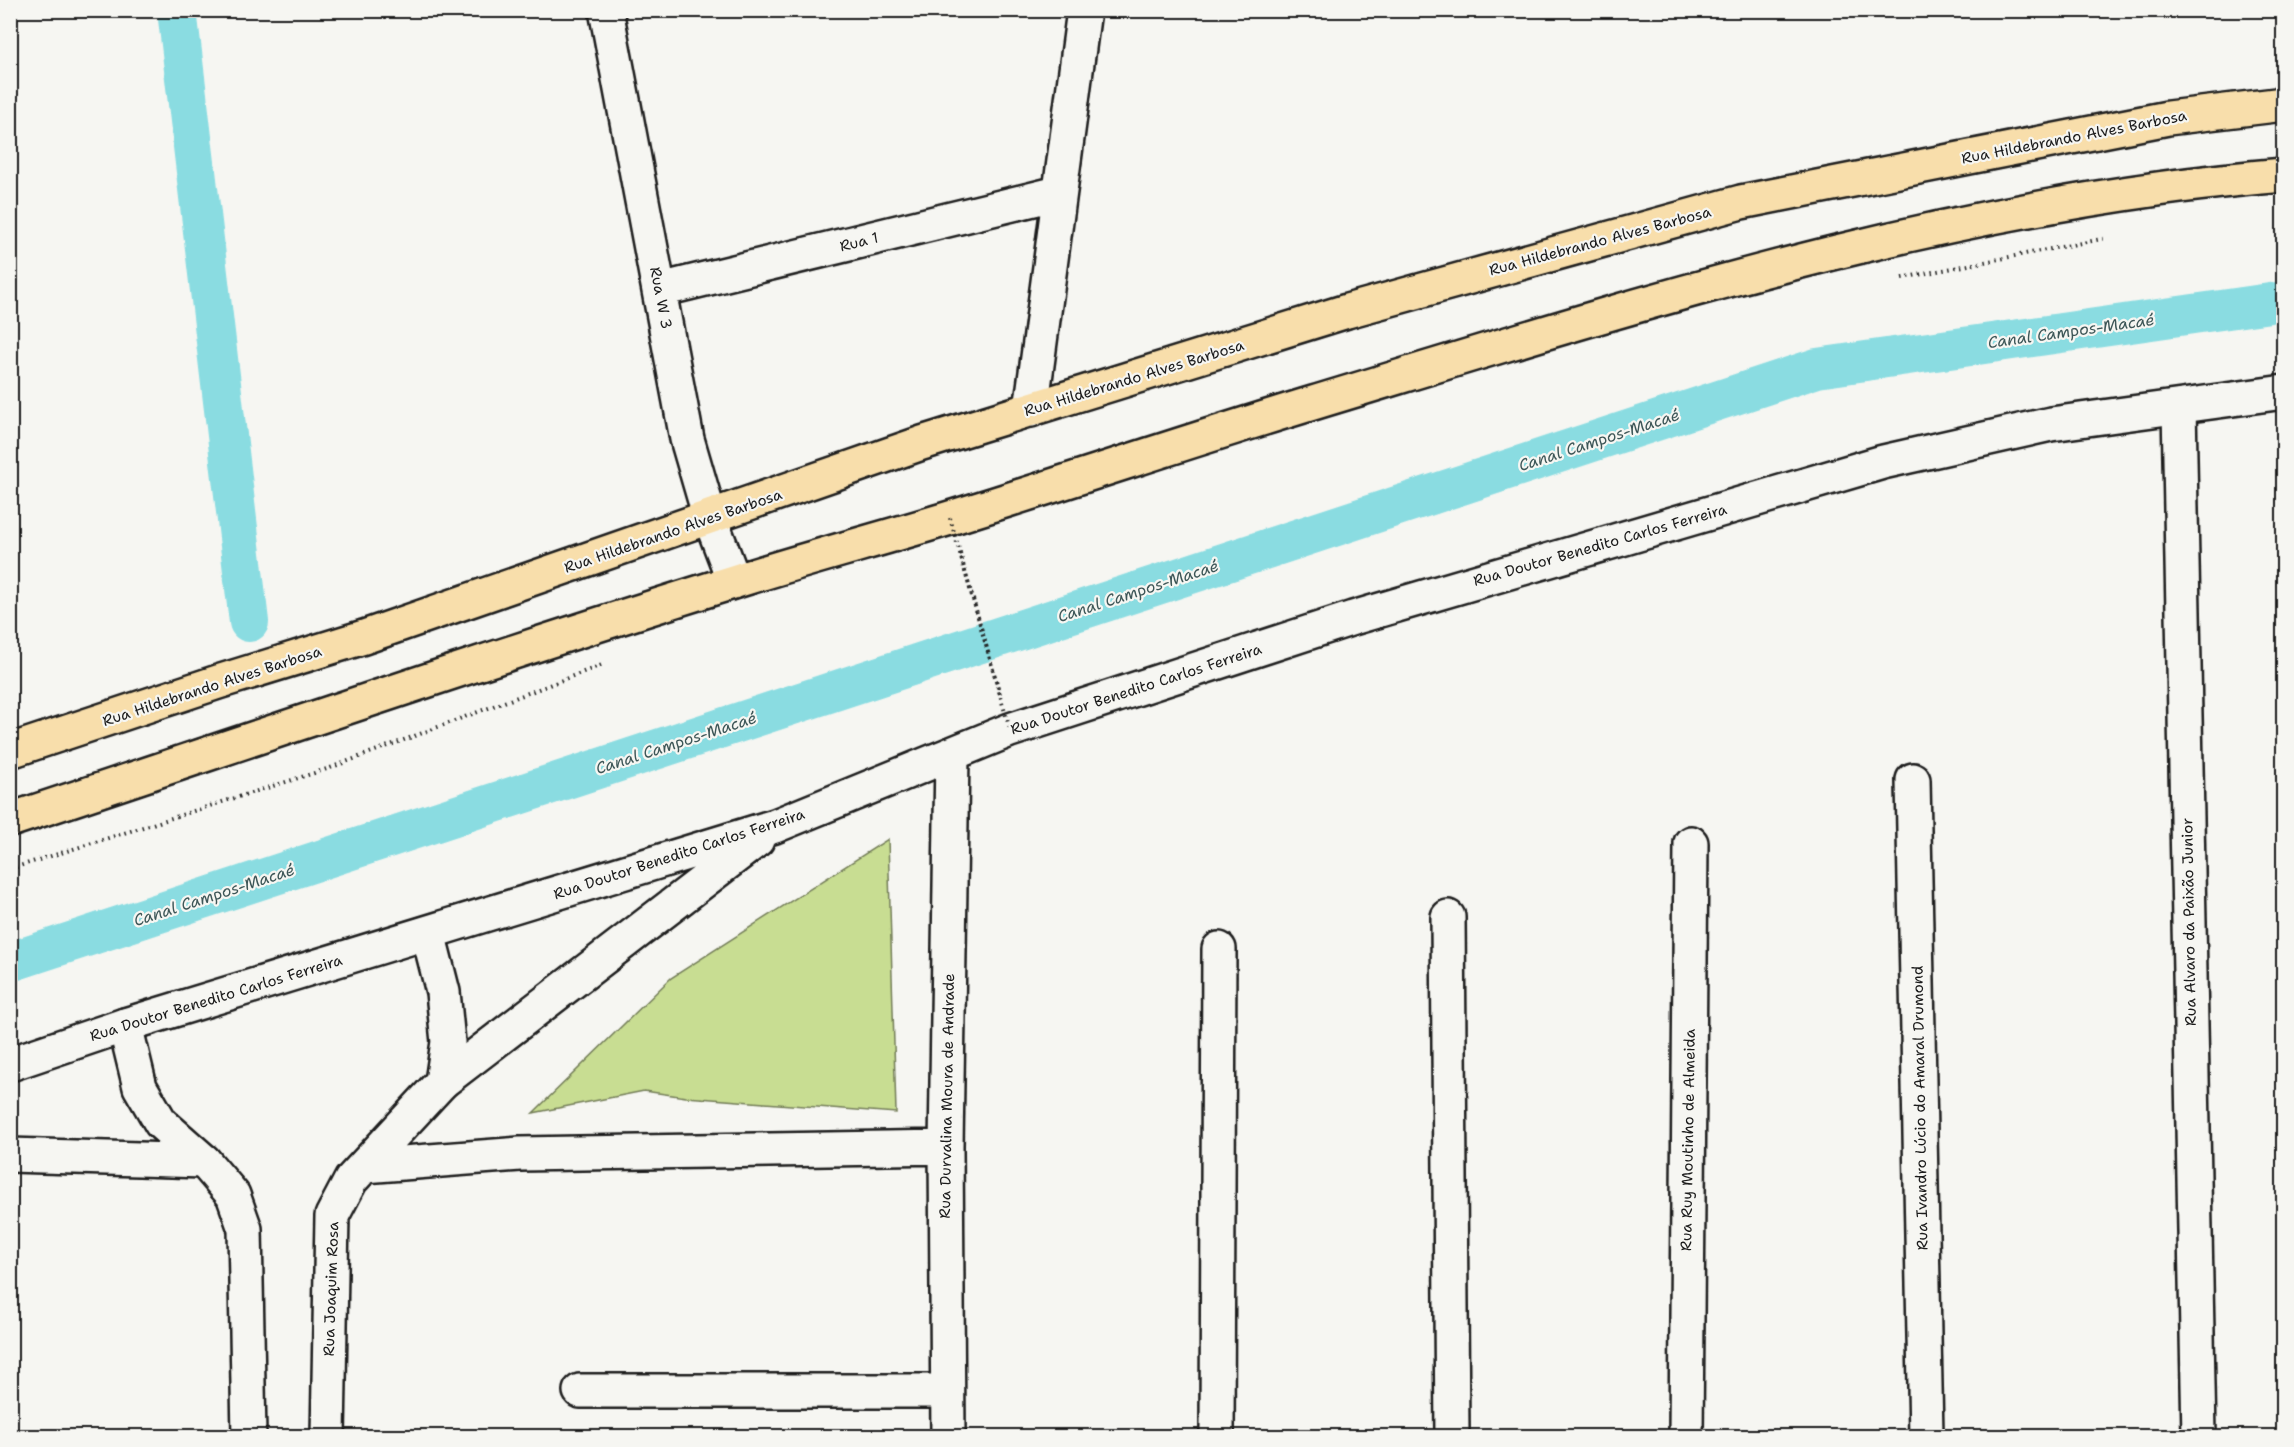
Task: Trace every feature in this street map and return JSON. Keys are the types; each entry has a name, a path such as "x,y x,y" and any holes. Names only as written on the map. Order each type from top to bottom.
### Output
{"main road":[{"name":"Rua Hildebrando Alves Barbosa","path":"10,751 218,682 364,637 710,518 922,442 1347,311 1741,202 2168,117 2283,104"},
{"path":"10,820 314,717 735,581 953,530 1182,443 1608,314 1868,244 2099,198 2283,175"}],"street":[{"name":"Rua W 3","path":"606,10 687,439 710,518 735,581"},
{"path":"1030,410 1084,10"},
{"name":"Rua 1","path":"660,290 1058,193"},
{"name":"Rua Doutor Benedito Carlos Ferreira","path":"10,1064 125,1025 775,826 952,755 1008,724 1353,618 1883,462 2051,424 2283,392"},
{"name":"Rua Alvaro da Paixão Junior","path":"2180,407 2199,1437"},
{"name":"Rua Durvalina Moura de Andrade","path":"948,1437 946,1147 952,755"},
{"name":"Rua Ivandro Lúcio do Amaral Drumond","path":"1913,780 1926,1437"},
{"name":"Rua Joaquim Rosa","path":"328,1437 332,1216 351,1180 442,1082 775,826"},
{"name":"Rua Ruy Moutinho de Almeida","path":"1686,1437 1691,843"},
{"path":"1448,917 1452,1437"},
{"path":"428,933 443,993 447,1032 442,1082"},
{"path":"1216,1437 1220,949"},
{"path":"125,1025 140,1087 160,1123 204,1161 233,1195 245,1229 249,1437"},
{"path":"364,1166 520,1154 946,1147"},
{"path":"10,1155 204,1161"},
{"path":"580,1391 947,1391"}],"path":[{"path":"1897,279 2109,237"},
{"path":"953,530 1008,724"},
{"path":"953,530 1008,724"},
{"path":"10,869 330,768 609,663"}],"green space":[{"path":"888,839 896,1113 686,1097 644,1091 533,1113 671,978"}],"waterway":[{"path":"177,10 249,622"},
{"name":"Canal Campos-Macaé","path":"10,962 1817,368 2284,301"}]}
